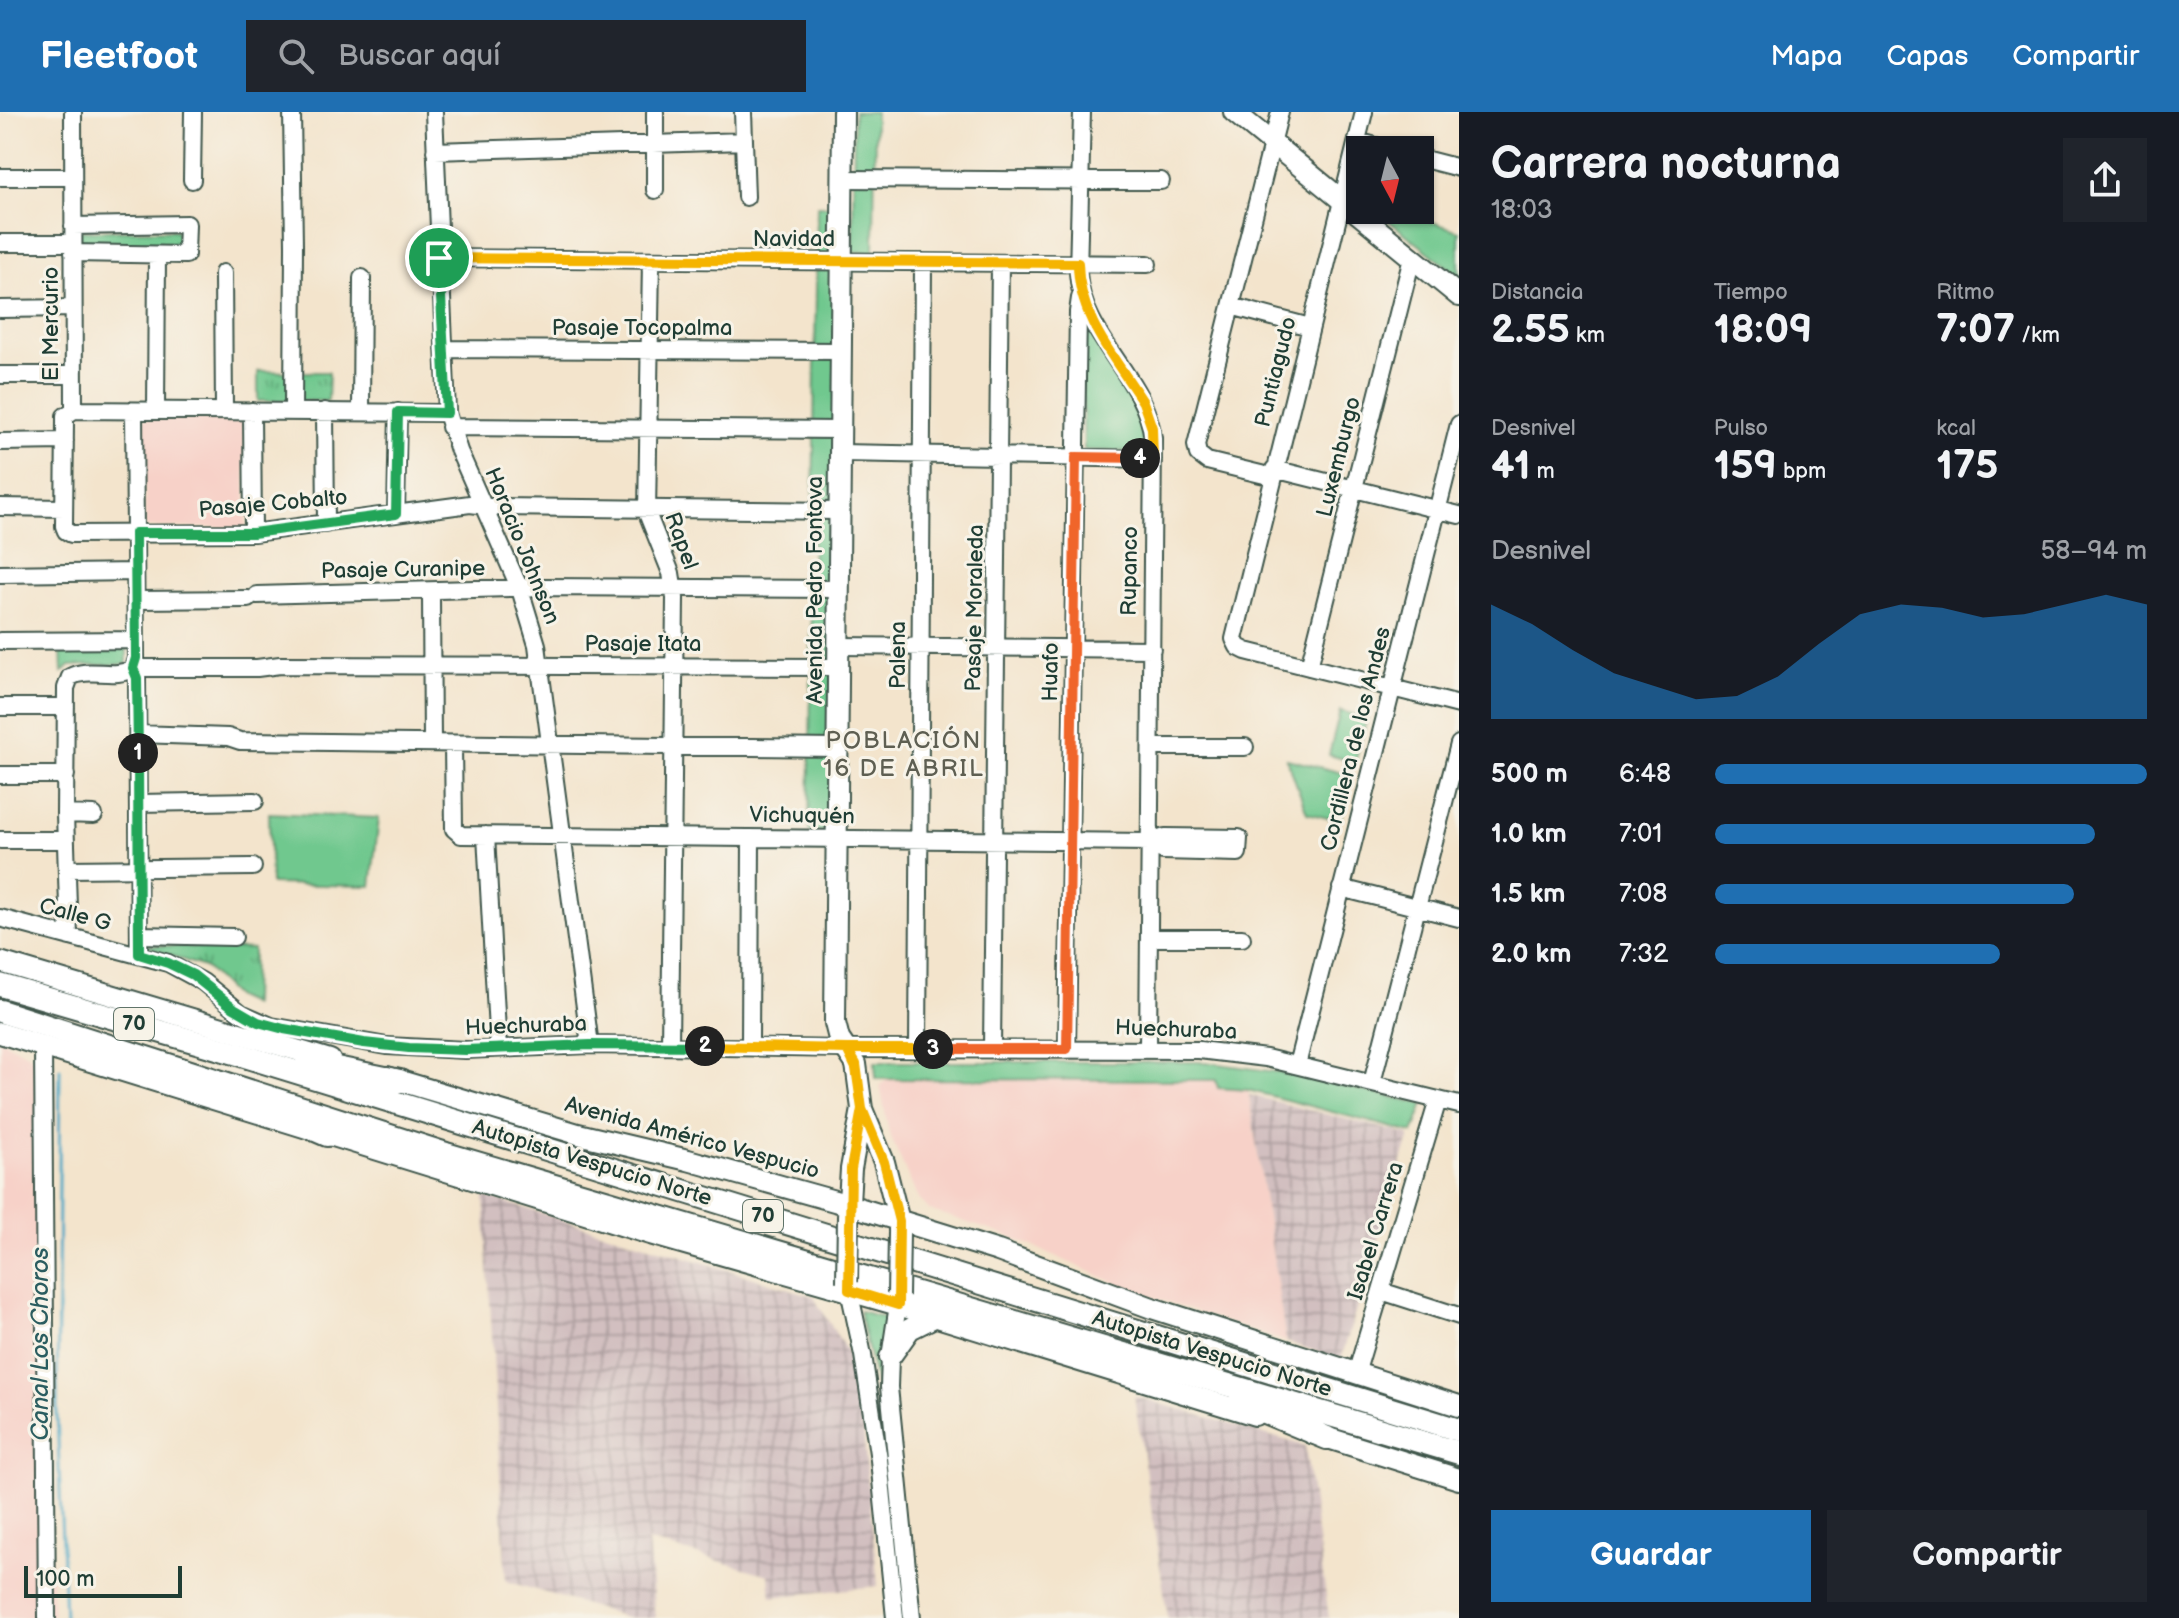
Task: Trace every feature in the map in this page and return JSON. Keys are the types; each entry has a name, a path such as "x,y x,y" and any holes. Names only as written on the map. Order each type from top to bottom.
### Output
{"highway":[{"name":"Autopista Vespucio Norte","path":"0,985 238,1054 1459,1430"},
{"name":"Autopista Vespucio Norte","path":"0,1011 446,1154 1459,1453"},
{"path":"238,1054 301,1061 400,1081"},
{"path":"144,1056 327,1135"},
{"path":"1131,1358 1327,1438"}],"main road":[{"name":"Avenida Pedro Fontova","path":"843,112 835,1027 839,1039 856,1064 862,1109 884,1162 899,1227 898,1301"},
{"path":"1234,112 1459,296"},
{"name":"Avenida Américo Vespucio","path":"0,962 578,1134 810,1194 899,1227 998,1251 1152,1308 1459,1406"},
{"path":"0,1033 650,1234 898,1301 934,1317 1459,1479"},
{"name":"Avenida Pedro Fontova","path":"848,1286 851,1169 862,1109"},
{"path":"810,1194 836,1186 851,1169"},
{"path":"890,1357 910,1329 934,1317"}],"street":[{"name":"El Mercurio","path":"66,531 65,416 74,410 73,112"},
{"path":"192,180 193,112"},
{"path":"292,112 293,411"},
{"name":"Horacio Johnson","path":"434,112 449,420 532,625 541,665 590,1045"},
{"path":"655,112 655,190"},
{"path":"743,112 746,197"},
{"name":"Rupanco","path":"1082,112 1078,263 1081,296 1093,324 1143,402 1152,428 1148,1049"},
{"path":"1280,112 1197,440 1198,454 1207,461 1354,489 1459,515"},
{"name":"Puntiagudo","path":"1358,136 1364,112"},
{"path":"435,151 744,141"},
{"path":"1434,162 1459,168"},
{"path":"0,177 73,177"},
{"path":"842,179 1161,181"},
{"name":"Puntiagudo","path":"1309,667 1246,651 1235,643 1234,629 1346,185"},
{"path":"0,243 73,241 187,224 186,255 157,255 73,241"},
{"path":"156,411 157,255"},
{"name":"Navidad","path":"439,258 1148,264"},
{"name":"Luxemburgo","path":"1309,667 1412,258"},
{"name":"Rapel","path":"651,260 647,509 675,588 670,1046"},
{"name":"Palena","path":"918,1049 923,262"},
{"name":"Pasaje Moraleda","path":"992,1049 1000,263"},
{"path":"223,273 224,411"},
{"path":"361,411 362,278"},
{"name":"Huafo","path":"1067,1049 1078,312 1081,296"},
{"path":"1231,306 1310,327"},
{"path":"0,309 73,308"},
{"name":"Pasaje Tocopalma","path":"444,349 841,351"},
{"path":"0,375 72,375"},
{"path":"74,410 361,411 398,412 449,420 648,429 840,430"},
{"path":"69,937 65,814 66,684 73,675 124,672 133,668 136,662 134,411"},
{"path":"252,411 253,533"},
{"path":"325,411 326,524"},
{"path":"396,514 398,412"},
{"name":"Cordillera de los Andes","path":"1297,1065 1459,424"},
{"path":"0,442 65,441"},
{"path":"840,453 1153,459"},
{"name":"Pasaje Cobalto","path":"66,531 71,534 253,533 470,504 839,511"},
{"path":"0,507 64,508"},
{"path":"0,574 135,572"},
{"name":"Pasaje Curanipe","path":"136,600 545,587 839,589"},
{"path":"432,743 433,592"},
{"path":"0,641 136,640"},
{"path":"838,646 1152,649"},
{"name":"Pasaje Itata","path":"133,668 257,668 280,665 838,667"},
{"path":"1309,667 1459,705"},
{"path":"133,668 137,678 139,954"},
{"path":"0,707 66,707"},
{"path":"138,734 228,737 240,741 837,748"},
{"name":"Vichuquén","path":"453,744 455,832 461,835 1150,842"},
{"path":"1372,1083 1459,744"},
{"path":"1151,747 1245,747"},
{"path":"0,775 66,775"},
{"path":"138,803 255,801"},
{"path":"65,814 94,815"},
{"path":"486,835 498,1049"},
{"path":"750,1046 751,838"},
{"path":"0,840 66,840"},
{"path":"67,869 253,867"},
{"path":"1341,888 1459,918"},
{"name":"Calle G","path":"0,918 139,954"},
{"path":"139,935 234,937"},
{"path":"1149,938 1242,938"},
{"name":"Huechuraba","path":"139,954 182,970 241,1013 271,1026 387,1046 437,1050 590,1045 1220,1051 1297,1065 1459,1104"},
{"path":"43,1046 47,1618"},
{"name":"Isabel Carrera","path":"1356,1374 1438,1100"},
{"name":"Avenida Pedro Fontova","path":"848,1286 863,1355 879,1460 895,1618"},
{"path":"1381,1291 1459,1314"},
{"name":"Avenida Pedro Fontova","path":"898,1301 889,1387 912,1618"}],"shaded area":[{"path":"245,418 246,528 145,527 144,419"},
{"path":"0,1039 36,1059 53,1618 0,1618"},
{"path":"888,1079 1216,1080 1219,1088 1248,1090 1286,1342 1132,1290 1014,1238 929,1210 918,1199 889,1133 880,1085"},
{"path":"1249,1095 1410,1135 1341,1359 1286,1342"},
{"path":"484,1196 813,1296 857,1368 878,1586 771,1597 769,1575 648,1541 655,1618 629,1618 506,1581"},
{"path":"1134,1396 1305,1446 1329,1618 1168,1618"}],"green space":[{"path":"854,112 875,112 874,252 853,252"},
{"path":"817,206 837,206 831,832 809,832"},
{"path":"1434,223 1459,231 1459,276 1393,224"},
{"path":"176,230 181,242 175,250 77,250 77,231"},
{"path":"1081,316 1132,398 1142,433 1143,452 1084,450"},
{"path":"258,371 289,372 289,401 258,401"},
{"path":"297,372 329,372 328,401 297,401"},
{"path":"61,647 127,647 127,664 70,666 62,672"},
{"path":"1340,711 1367,718 1355,762 1329,755"},
{"path":"1287,759 1351,775 1340,821 1307,813"},
{"path":"269,813 379,818 371,886 271,884"},
{"path":"143,945 253,949 252,1005 235,997 206,968"},
{"path":"875,1062 1205,1062 1276,1072 1424,1104 1413,1133 1248,1090 1218,1088 1216,1080 876,1079"},
{"path":"859,1311 887,1318 883,1411"}],"waterway":[{"name":"Canal Los Choros","path":"60,1069 57,1413 65,1618"}],"district":[{"name":"POBLACIÓN 16 DE ABRIL","path":"904,754"}],"route":[{"path":"439,258 447,413 398,412 396,514 241,534 135,533 136,658 133,668 137,673 139,954 193,975 234,1008 258,1022 387,1046 465,1050 590,1045 847,1049 856,1064 862,1109 851,1169 847,1282 849,1290 898,1305 899,1221 884,1162 862,1109 856,1068 856,1064 850,1052 847,1049 1067,1049 1076,457 1153,459 1152,428 1143,402 1088,315 1081,296 1078,263 439,258"}]}
